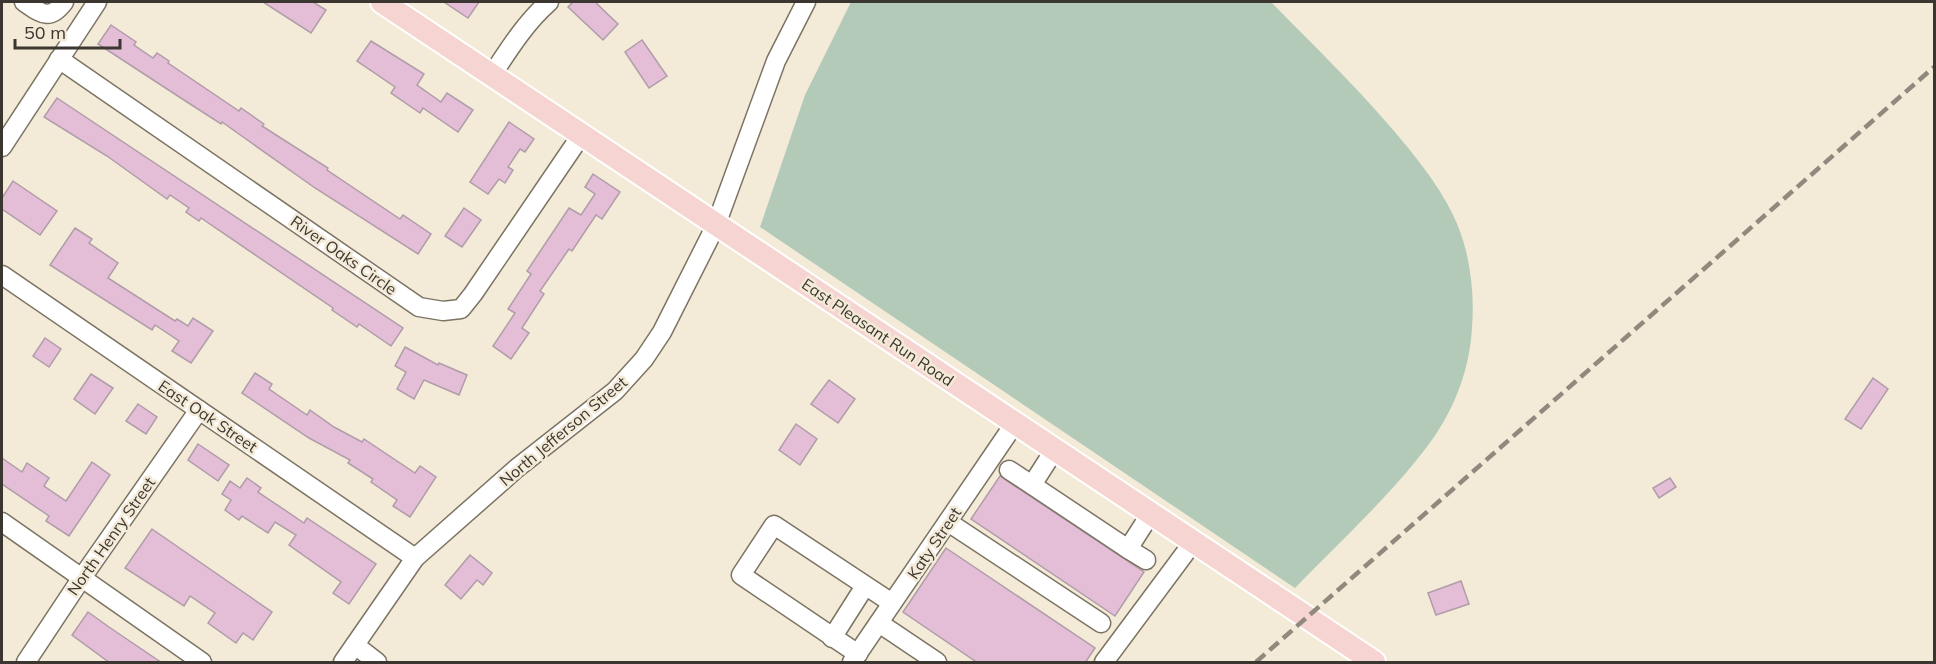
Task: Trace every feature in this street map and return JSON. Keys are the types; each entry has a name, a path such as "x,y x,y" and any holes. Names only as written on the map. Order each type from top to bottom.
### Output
{"main road":[{"name":"East Pleasant Run Road","path":"382,2 1374,663"}],"street":[{"path":"24,2 47,15 60,7 63,20 78,29"},
{"path":"2,147 97,2"},
{"path":"492,75 514,42 539,10 549,2"},
{"name":"North Jefferson Street","path":"343,663 415,558 517,468 615,391 644,359 662,332 716,225 776,61 806,2"},
{"name":"River Oaks Circle","path":"59,59 419,307 443,311 461,309 473,294 582,134"},
{"name":"East Oak Street","path":"2,275 415,558"},
{"name":"North Henry Street","path":"26,663 81,579 199,410"},
{"name":"Katy Street","path":"855,658 1015,423"},
{"path":"1032,485 1055,449"},
{"path":"1010,470 1146,560"},
{"path":"1128,549 1151,513"},
{"path":"2,522 202,663"},
{"path":"948,522 1101,623"},
{"path":"855,658 832,638 741,575 774,525 892,603"},
{"path":"1104,663 1194,541"},
{"path":"832,638 865,586"},
{"path":"879,623 937,663"},
{"path":"355,645 377,663"}],"green space":[{"path":"851,2 1273,2 1376,111 1418,160 1450,209 1466,251 1473,308 1471,342 1465,371 1442,425 1418,458 1385,496 1295,588 760,227 805,95"}],"building":[{"path":"263,2 313,2 326,10 311,33"},
{"path":"444,2 479,2 468,18"},
{"path":"573,2 595,2 618,24 603,40 568,7"},
{"path":"111,25 136,42 134,45 153,58 157,53 169,61 168,63 239,111 241,108 264,124 262,126 328,168 327,170 400,219 403,215 431,234 418,254 315,188 222,122 221,124 98,44"},
{"path":"642,40 667,76 649,88 625,52"},
{"path":"371,41 424,74 417,85 441,102 447,93 473,110 458,132 423,108 420,113 391,93 395,87 357,61"},
{"path":"57,98 403,328 391,346 359,324 357,327 332,310 333,308 201,218 199,221 186,212 189,208 170,195 167,199 107,156 44,117"},
{"path":"509,122 534,139 525,152 520,149 508,167 513,170 505,183 499,179 488,194 470,182"},
{"path":"593,174 620,192 602,219 596,215 572,251 569,249 540,291 544,294 522,328 529,333 511,359 493,346 515,313 508,309 531,274 527,271 569,208 581,215 595,194 585,187"},
{"path":"13,181 57,211 40,235 2,209 2,198"},
{"path":"464,208 481,220 462,247 445,236"},
{"path":"75,228 92,239 89,243 118,263 108,278 175,321 177,319 188,326 193,318 213,331 191,363 172,351 179,341 155,325 152,330 50,265"},
{"path":"45,338 61,349 49,367 33,356"},
{"path":"405,347 438,365 439,363 467,375 459,395 424,380 414,399 397,389 406,372 395,366"},
{"path":"255,373 272,384 269,389 307,415 310,410 334,427 362,442 364,439 415,473 420,466 436,477 410,517 393,506 397,500 371,482 373,479 348,463 350,460 309,438 242,393"},
{"path":"91,374 113,388 95,414 74,399"},
{"path":"1873,378 1888,389 1861,429 1845,419"},
{"path":"829,380 855,399 838,423 811,404"},
{"path":"138,404 157,417 146,434 126,421"},
{"path":"796,424 817,439 800,465 779,450"},
{"path":"198,444 229,465 218,481 188,460"},
{"path":"2,458 22,472 27,463 49,478 44,486 66,501 92,462 110,475 69,536 46,521 49,516 2,484"},
{"path":"1000,476 1144,572 1115,616 971,519"},
{"path":"247,478 261,488 258,492 304,523 307,518 376,564 349,604 333,593 341,582 289,545 296,535 275,522 268,533 242,516 239,520 225,510 231,500 222,494 230,481 240,488"},
{"path":"1670,478 1676,487 1659,498 1653,488"},
{"path":"152,529 272,612 253,640 243,633 236,643 208,623 215,613 190,596 184,606 125,568"},
{"path":"946,548 1095,648 1085,663 978,663 903,612"},
{"path":"470,555 492,573 483,585 477,580 461,599 445,585"},
{"path":"1461,581 1469,604 1436,615 1428,593"},
{"path":"88,612 162,663 110,663 72,635"}],"railway":[{"path":"1256,662 1934,67"}]}
